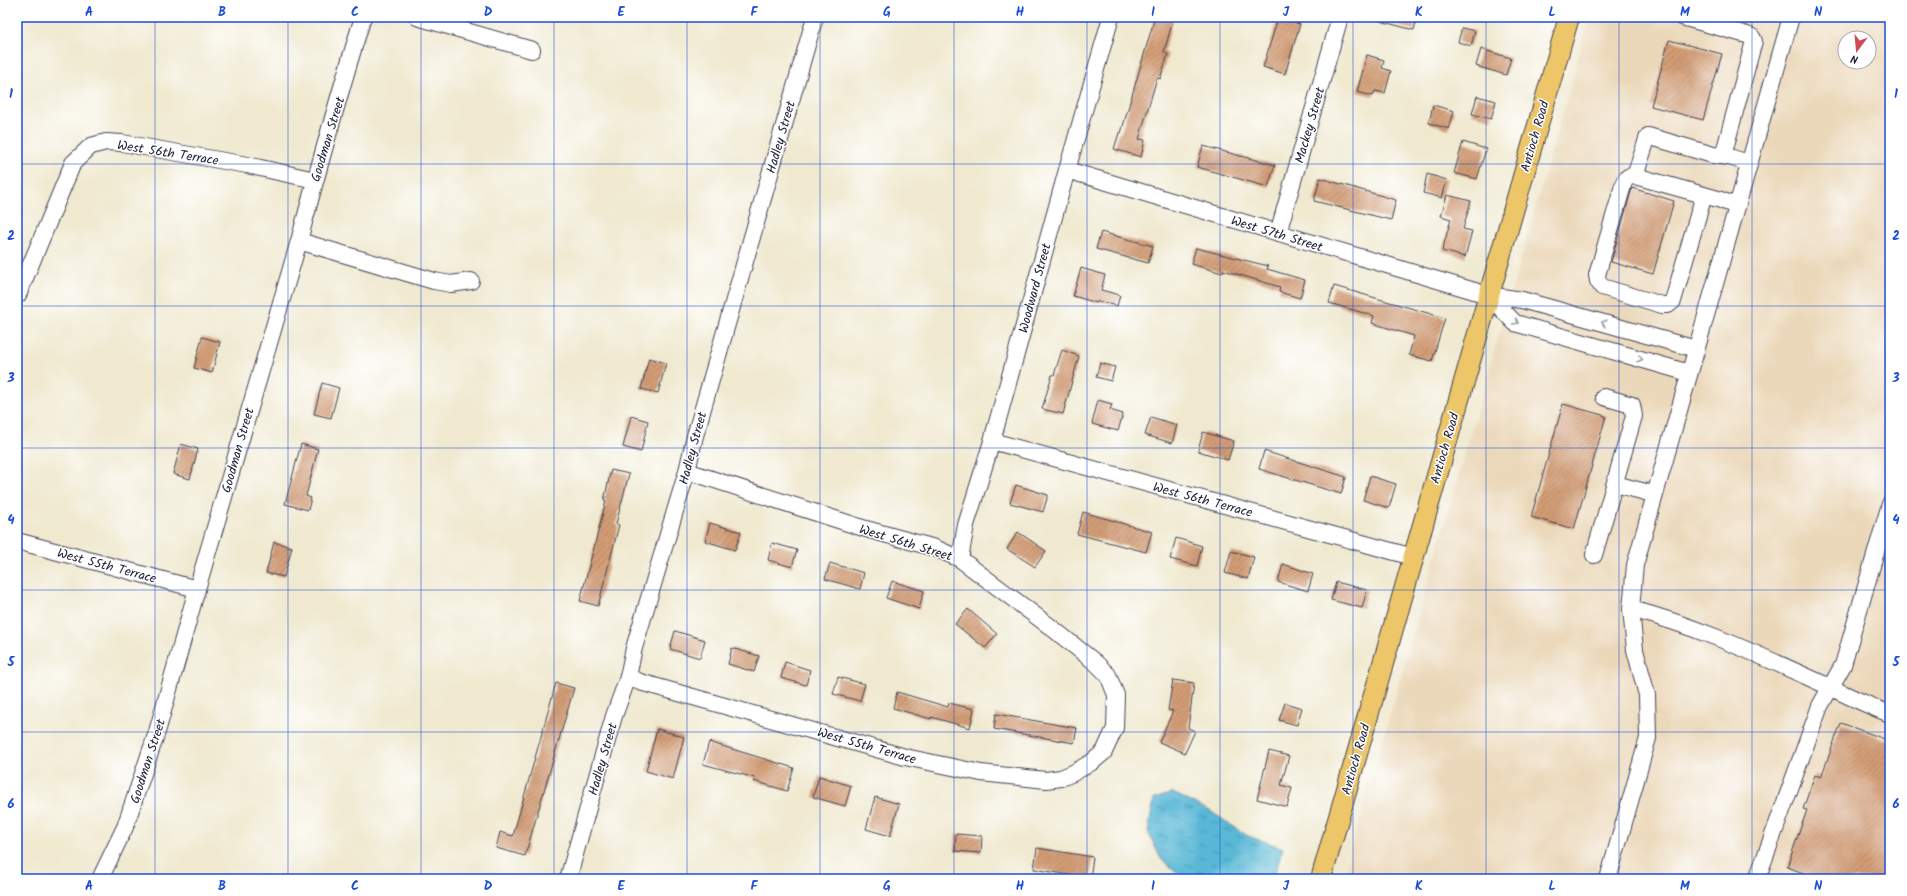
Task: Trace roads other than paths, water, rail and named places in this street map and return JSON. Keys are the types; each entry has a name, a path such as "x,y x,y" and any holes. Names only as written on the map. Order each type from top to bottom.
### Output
{"main road":[{"name":"Antioch Road","path":"1321,879 1569,17"}],"street":[{"name":"Goodman Street","path":"100,879 125,826 140,784 299,241 315,180 364,17"},
{"path":"417,17 532,50"},
{"name":"Hadley Street","path":"568,879 614,716 628,677 634,648 687,471 697,429 814,17"},
{"name":"Woodward Street","path":"960,559 966,525 992,441 1066,170 1111,17"},
{"name":"Mackey Street","path":"1278,233 1340,17"},
{"path":"1682,17 1747,35 1754,41 1723,156"},
{"path":"1608,879 1648,738 1647,695 1635,650 1631,609 1635,565 1653,494 1689,374 1791,17"},
{"path":"1635,176 1648,136 1713,156 1723,156 1750,163"},
{"name":"West 56th Terrace","path":"18,295 73,163 91,146 106,142 122,143 247,165 315,180"},
{"name":"West 57th Street","path":"1066,170 1488,296 1522,300 1696,349"},
{"path":"1704,195 1673,301 1668,305 1662,305 1602,287 1598,281 1597,274 1624,182 1628,177 1635,176 1704,195 1737,206"},
{"path":"299,241 434,281 451,284 471,281"},
{"path":"1488,296 1515,323 1689,374"},
{"path":"1594,555 1634,416 1632,405 1604,397"},
{"name":"West 56th Terrace","path":"992,441 1413,556"},
{"name":"West 56th Street","path":"687,471 866,529 935,548 960,559 1071,643 1096,663 1108,675 1116,695 1116,711 1115,728 1104,752"},
{"path":"1615,484 1653,494"},
{"path":"1757,879 1818,713 1843,665 1890,504"},
{"name":"West 55th Terrace","path":"17,541 197,589"},
{"path":"1631,609 1667,618 1802,674 1890,714"},
{"name":"West 55th Terrace","path":"628,677 905,757 981,773 1046,780 1061,778 1092,762 1104,752"}],"water":[{"path":"1173,793 1210,811 1248,836 1283,848 1273,879 1184,878 1161,859 1148,832 1154,799"}]}
